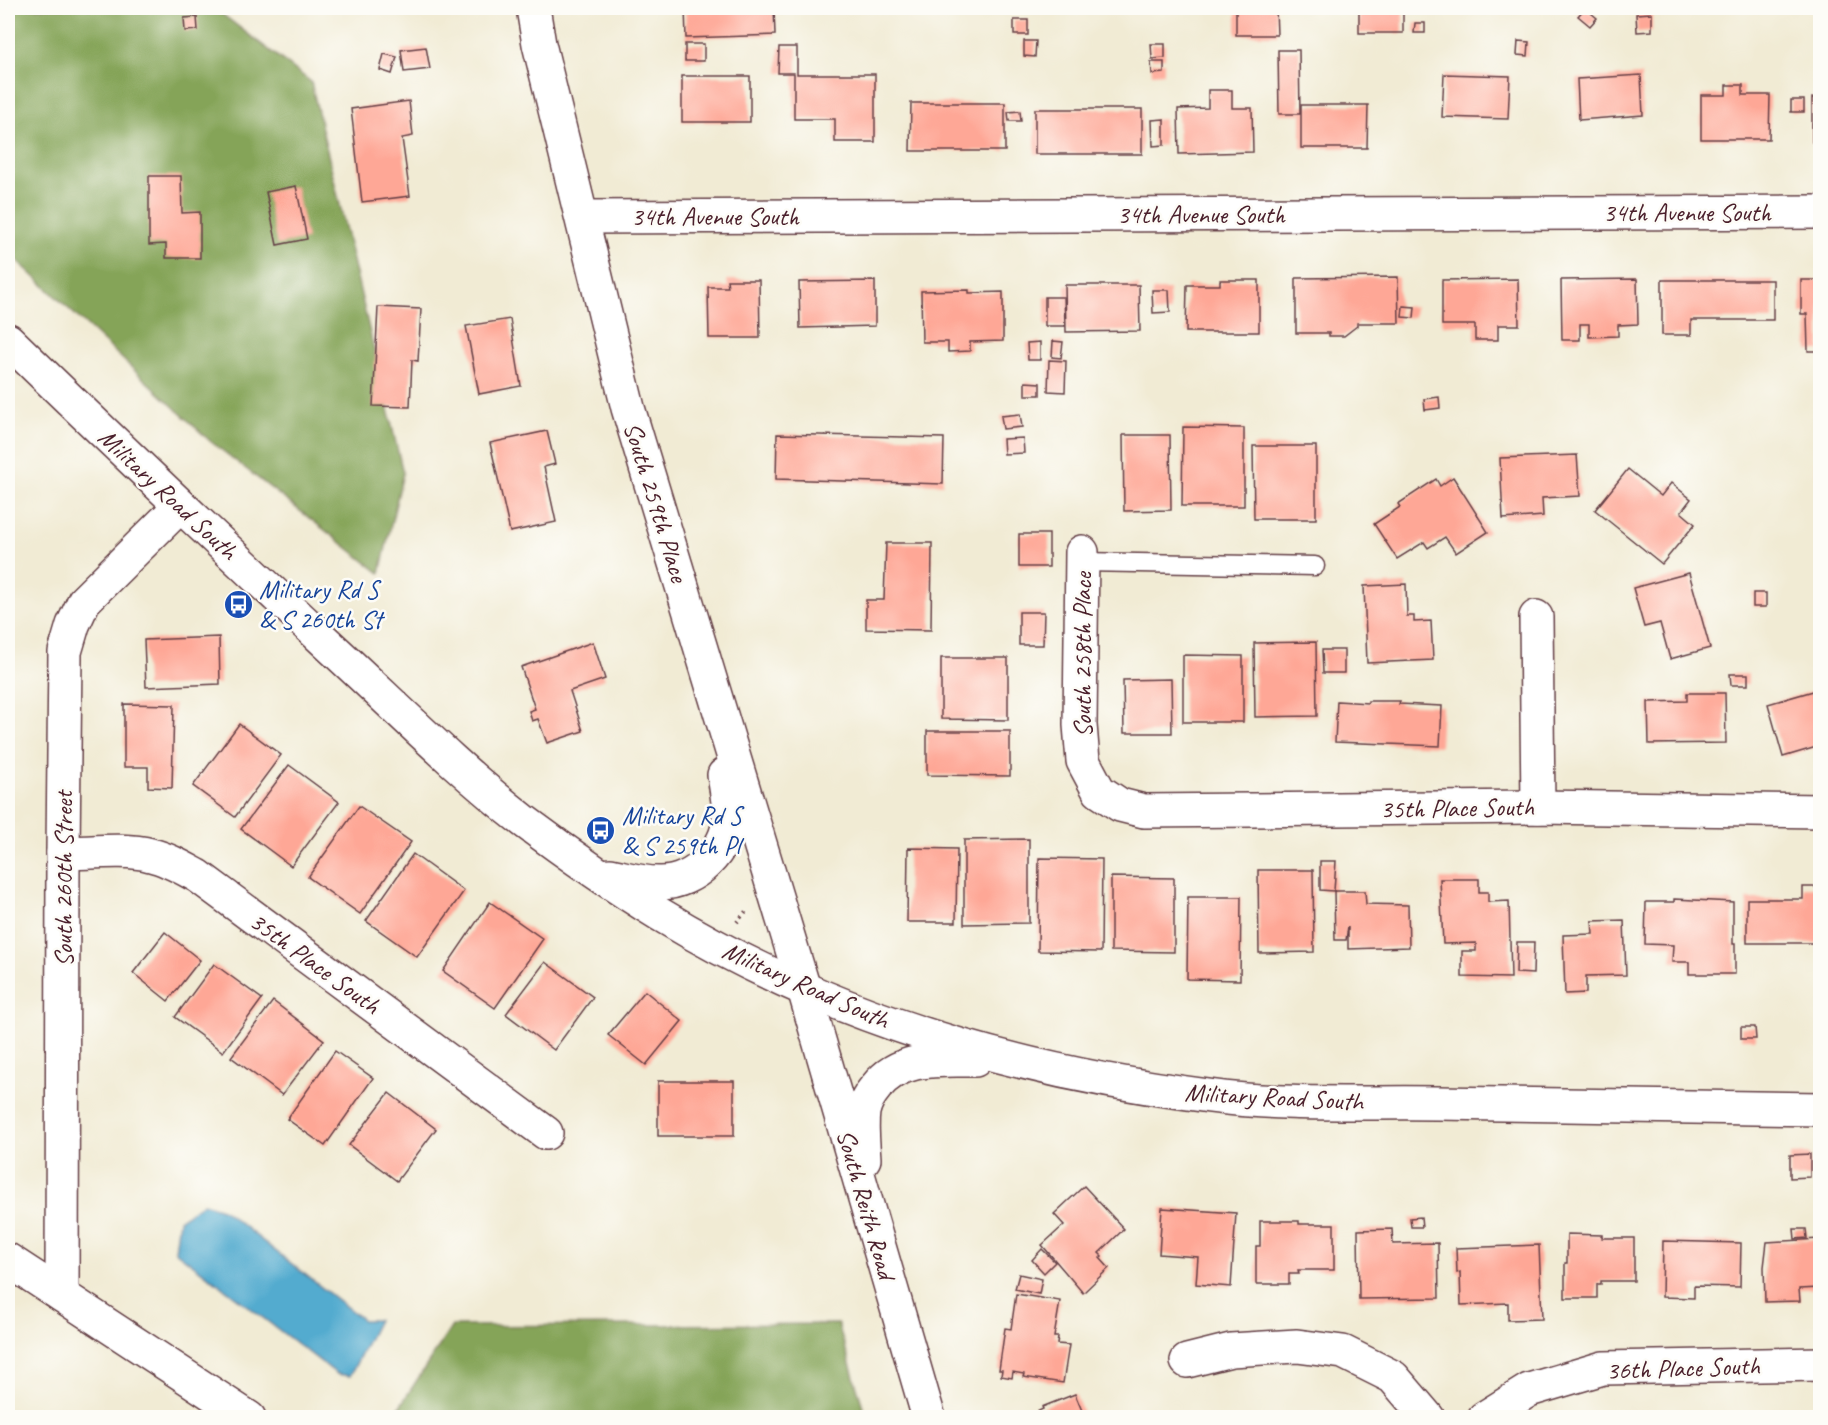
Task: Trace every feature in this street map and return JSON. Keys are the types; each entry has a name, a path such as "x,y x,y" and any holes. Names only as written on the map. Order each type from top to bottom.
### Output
{"street":[{"name":"South 259th Place","path":"533,8 539,44 628,408 804,989"},
{"name":"34th Avenue South","path":"582,217 1821,212"},
{"name":"Military Road South","path":"8,340 180,506 452,759 522,819 595,873 672,921 732,955 804,989 944,1041 1018,1061 1083,1076 1215,1097 1282,1103 1821,1108"},
{"name":"South 260th Street","path":"62,1295 65,652 73,625 84,601 180,506"},
{"name":"South 258th Place","path":"1082,557 1080,724 1083,761 1099,791"},
{"path":"1536,617 1538,807"},
{"path":"595,873 660,884 676,881 697,871 722,843 729,819 708,672"},
{"name":"35th Place South","path":"1099,791 1120,805 1144,811 1538,807 1821,811"},
{"name":"35th Place South","path":"63,853 137,852 170,861 198,876 546,1133"},
{"name":"South Reith Road","path":"804,989 929,1418"},
{"path":"867,1208 862,1128 864,1112 869,1095 884,1077 911,1063 941,1060 1018,1061"},
{"path":"8,1260 249,1418"},
{"path":"1187,1361 1231,1350 1297,1346 1343,1352 1393,1377 1428,1418"},
{"name":"36th Place South","path":"1484,1418 1529,1390 1603,1368 1821,1364"}],"lane":[{"path":"1082,557 1315,566"}],"path":[{"path":"741,902 745,912"},
{"path":"736,923 752,906"}],"green space":[{"path":"8,8 214,8 311,82 403,473 380,573 210,441 8,252"},
{"path":"838,1324 866,1417 393,1417 452,1326"}],"water":[{"path":"203,1203 222,1209 363,1320 378,1320 350,1376 337,1374 175,1251 179,1220"}],"building":[{"path":"685,8 774,8 775,35 686,38"},
{"path":"1236,8 1276,8 1277,35 1236,35"},
{"path":"1359,8 1403,8 1403,33 1359,33"},
{"path":"1585,8 1597,18 1590,26 1578,16"},
{"path":"1652,13 1652,31 1637,32 1636,14"},
{"path":"197,17 198,30 185,31 184,18"},
{"path":"1014,20 1028,20 1028,35 1014,35"},
{"path":"1415,23 1425,23 1425,33 1414,33"},
{"path":"1024,41 1036,41 1035,57 1024,56"},
{"path":"1518,41 1529,42 1528,56 1517,55"},
{"path":"685,44 704,44 704,61 685,61"},
{"path":"1151,44 1165,44 1165,58 1152,59"},
{"path":"426,47 430,69 404,72 401,50"},
{"path":"779,47 797,47 797,74 875,74 875,142 835,142 835,119 794,119 794,73 778,73"},
{"path":"1278,50 1299,50 1300,114 1279,114"},
{"path":"384,54 397,57 392,74 380,70"},
{"path":"1151,62 1164,62 1164,73 1152,74"},
{"path":"1444,74 1510,76 1508,119 1442,117"},
{"path":"1641,75 1643,115 1579,120 1577,79"},
{"path":"682,76 750,76 750,122 682,122"},
{"path":"1726,85 1743,85 1743,95 1770,95 1769,139 1701,139 1701,95 1726,95"},
{"path":"1208,90 1232,90 1232,108 1252,108 1253,152 1179,154 1178,109 1208,108"},
{"path":"1812,98 1820,98 1820,142 1812,142"},
{"path":"1791,100 1804,100 1804,112 1791,112"},
{"path":"409,101 413,136 402,138 410,196 362,202 351,109"},
{"path":"911,103 1005,103 1005,151 910,151"},
{"path":"1301,105 1368,105 1367,148 1301,148"},
{"path":"1035,109 1142,109 1142,154 1035,154"},
{"path":"1020,111 1021,121 1009,121 1008,112"},
{"path":"1164,119 1164,145 1153,146 1152,120"},
{"path":"149,176 181,176 182,213 200,212 200,258 166,258 166,244 149,245"},
{"path":"296,186 307,239 277,245 266,192"},
{"path":"1398,277 1399,323 1357,323 1357,326 1344,336 1329,336 1329,333 1296,333 1296,278"},
{"path":"1518,279 1519,325 1498,325 1498,340 1475,340 1475,325 1442,325 1442,280"},
{"path":"1637,279 1638,324 1618,325 1618,336 1589,337 1589,324 1580,324 1580,340 1562,340 1561,280"},
{"path":"727,280 759,280 760,338 709,338 708,287 728,287"},
{"path":"1220,280 1259,280 1259,332 1186,332 1187,285 1220,285"},
{"path":"1662,280 1773,280 1773,320 1691,320 1691,335 1662,335"},
{"path":"1801,280 1820,280 1820,351 1808,351 1807,314 1801,314"},
{"path":"875,281 875,326 800,328 799,282"},
{"path":"1065,285 1139,285 1140,331 1066,332"},
{"path":"969,290 969,293 1003,292 1003,341 970,342 970,351 948,352 948,342 922,342 921,291"},
{"path":"1152,290 1169,290 1170,312 1153,313"},
{"path":"1045,297 1064,297 1065,326 1045,326"},
{"path":"1403,306 1415,307 1414,318 1402,317"},
{"path":"378,307 421,309 418,361 412,360 410,407 373,406"},
{"path":"510,319 521,386 479,394 466,326"},
{"path":"1053,341 1063,342 1061,358 1052,357"},
{"path":"1040,342 1040,360 1028,360 1027,343"},
{"path":"1049,360 1066,361 1065,392 1048,391"},
{"path":"1025,382 1040,383 1040,395 1025,395"},
{"path":"1439,397 1440,408 1425,410 1424,399"},
{"path":"1817,404 1820,404 1820,479 1816,479"},
{"path":"1020,414 1022,427 1003,429 1001,416"},
{"path":"1183,427 1244,428 1244,506 1182,506"},
{"path":"547,431 555,464 544,467 556,522 510,532 490,443"},
{"path":"777,434 944,438 943,484 776,479"},
{"path":"1123,435 1170,435 1171,510 1124,511"},
{"path":"1023,438 1024,453 1004,454 1003,439"},
{"path":"1253,446 1316,446 1316,519 1254,519"},
{"path":"1577,455 1580,496 1542,498 1543,516 1503,519 1500,458"},
{"path":"1628,469 1661,496 1671,483 1691,499 1681,512 1695,524 1662,564 1595,510"},
{"path":"1453,477 1488,532 1456,553 1445,537 1428,548 1424,542 1397,559 1374,524 1400,507 1398,504 1436,479 1440,486"},
{"path":"1019,534 1049,534 1049,567 1019,567"},
{"path":"886,543 932,543 931,630 866,629 866,600 884,600"},
{"path":"1689,573 1710,648 1670,659 1660,623 1644,627 1633,588"},
{"path":"1406,584 1407,616 1414,616 1414,622 1431,621 1433,660 1367,663 1364,586"},
{"path":"1753,593 1766,593 1766,607 1753,607"},
{"path":"1019,612 1044,612 1043,645 1019,645"},
{"path":"219,637 220,684 146,687 144,640"},
{"path":"593,642 605,679 570,691 583,731 547,743 538,719 532,721 529,711 535,709 521,667"},
{"path":"1316,642 1317,716 1255,717 1254,643"},
{"path":"1322,650 1344,650 1344,673 1323,673"},
{"path":"1183,655 1243,656 1243,722 1183,722"},
{"path":"941,658 1008,658 1008,720 941,719"},
{"path":"1730,674 1748,674 1748,685 1731,685"},
{"path":"1171,679 1172,733 1124,733 1123,680"},
{"path":"1820,689 1820,746 1783,757 1768,704"},
{"path":"1687,693 1725,693 1726,743 1649,744 1648,702 1687,701"},
{"path":"1337,701 1368,703 1368,701 1400,701 1399,704 1442,706 1440,746 1335,742"},
{"path":"124,704 174,705 172,788 148,787 148,767 124,767"},
{"path":"239,724 281,755 235,817 193,786"},
{"path":"927,731 1010,731 1010,776 927,775"},
{"path":"289,765 339,802 291,866 241,829"},
{"path":"359,806 411,842 360,914 308,877"},
{"path":"1029,839 1029,923 964,924 964,840"},
{"path":"908,848 957,849 956,922 907,922"},
{"path":"413,854 464,891 417,957 366,921"},
{"path":"1039,858 1102,859 1101,952 1038,951"},
{"path":"1320,861 1336,861 1334,891 1320,890"},
{"path":"1258,870 1313,870 1314,952 1259,953"},
{"path":"1111,877 1174,878 1174,952 1111,951"},
{"path":"1440,879 1479,879 1479,892 1488,892 1488,902 1509,901 1511,978 1462,977 1462,951 1476,951 1476,943 1443,944"},
{"path":"1803,887 1820,887 1820,943 1747,943 1747,899 1803,899"},
{"path":"1334,891 1365,891 1366,904 1408,905 1409,947 1348,949 1348,926 1346,940 1335,940"},
{"path":"1188,897 1241,897 1240,980 1187,979"},
{"path":"1674,899 1733,902 1735,974 1689,974 1689,962 1672,962 1673,945 1645,944 1646,902 1674,902"},
{"path":"490,902 543,939 495,1008 443,971"},
{"path":"1624,920 1626,975 1586,976 1586,993 1565,994 1563,935 1593,934 1592,921"},
{"path":"165,932 200,960 168,1001 133,973"},
{"path":"1517,942 1534,942 1533,974 1516,973"},
{"path":"545,962 593,997 554,1050 506,1014"},
{"path":"214,964 262,999 223,1052 175,1017"},
{"path":"645,991 682,1021 646,1065 608,1035"},
{"path":"273,1001 324,1040 282,1095 231,1057"},
{"path":"1741,1027 1755,1027 1756,1039 1741,1039"},
{"path":"335,1051 373,1078 325,1146 287,1119"},
{"path":"658,1081 734,1081 734,1136 658,1136"},
{"path":"389,1093 436,1129 397,1181 349,1145"},
{"path":"1810,1154 1810,1177 1790,1178 1790,1155"},
{"path":"1084,1186 1124,1229 1099,1253 1102,1256 1100,1258 1109,1268 1083,1293 1042,1245 1064,1225 1054,1214"},
{"path":"1162,1208 1236,1213 1231,1287 1196,1284 1198,1257 1159,1254"},
{"path":"1421,1217 1422,1227 1411,1227 1410,1218"},
{"path":"1260,1221 1334,1224 1334,1270 1298,1270 1299,1274 1289,1274 1289,1284 1256,1284 1256,1246 1260,1246"},
{"path":"1392,1229 1393,1244 1438,1243 1439,1298 1359,1299 1358,1230"},
{"path":"1794,1229 1806,1229 1807,1238 1795,1239"},
{"path":"1567,1234 1602,1235 1602,1238 1634,1238 1634,1281 1601,1281 1601,1284 1597,1284 1597,1298 1565,1298"},
{"path":"1820,1239 1820,1288 1799,1289 1800,1301 1765,1302 1764,1267 1767,1242"},
{"path":"1663,1241 1741,1243 1740,1287 1694,1286 1694,1298 1662,1297"},
{"path":"1539,1245 1542,1319 1508,1320 1508,1303 1461,1305 1460,1272 1457,1273 1456,1248"},
{"path":"1042,1249 1055,1262 1044,1273 1032,1260"},
{"path":"1019,1274 1042,1279 1039,1294 1015,1289"},
{"path":"1016,1294 1060,1301 1054,1337 1058,1337 1057,1344 1069,1345 1063,1383 1023,1377 1024,1374 1013,1372 1012,1378 1001,1376 1002,1370 999,1370 1005,1328 1011,1329"},
{"path":"1075,1394 1085,1418 1024,1418 1043,1409 1042,1407"}],"place":[{"name":"Military Rd S & S 260th St","path":"238,604"},
{"name":"Military Rd S & S 259th Pl","path":"601,830"}]}
